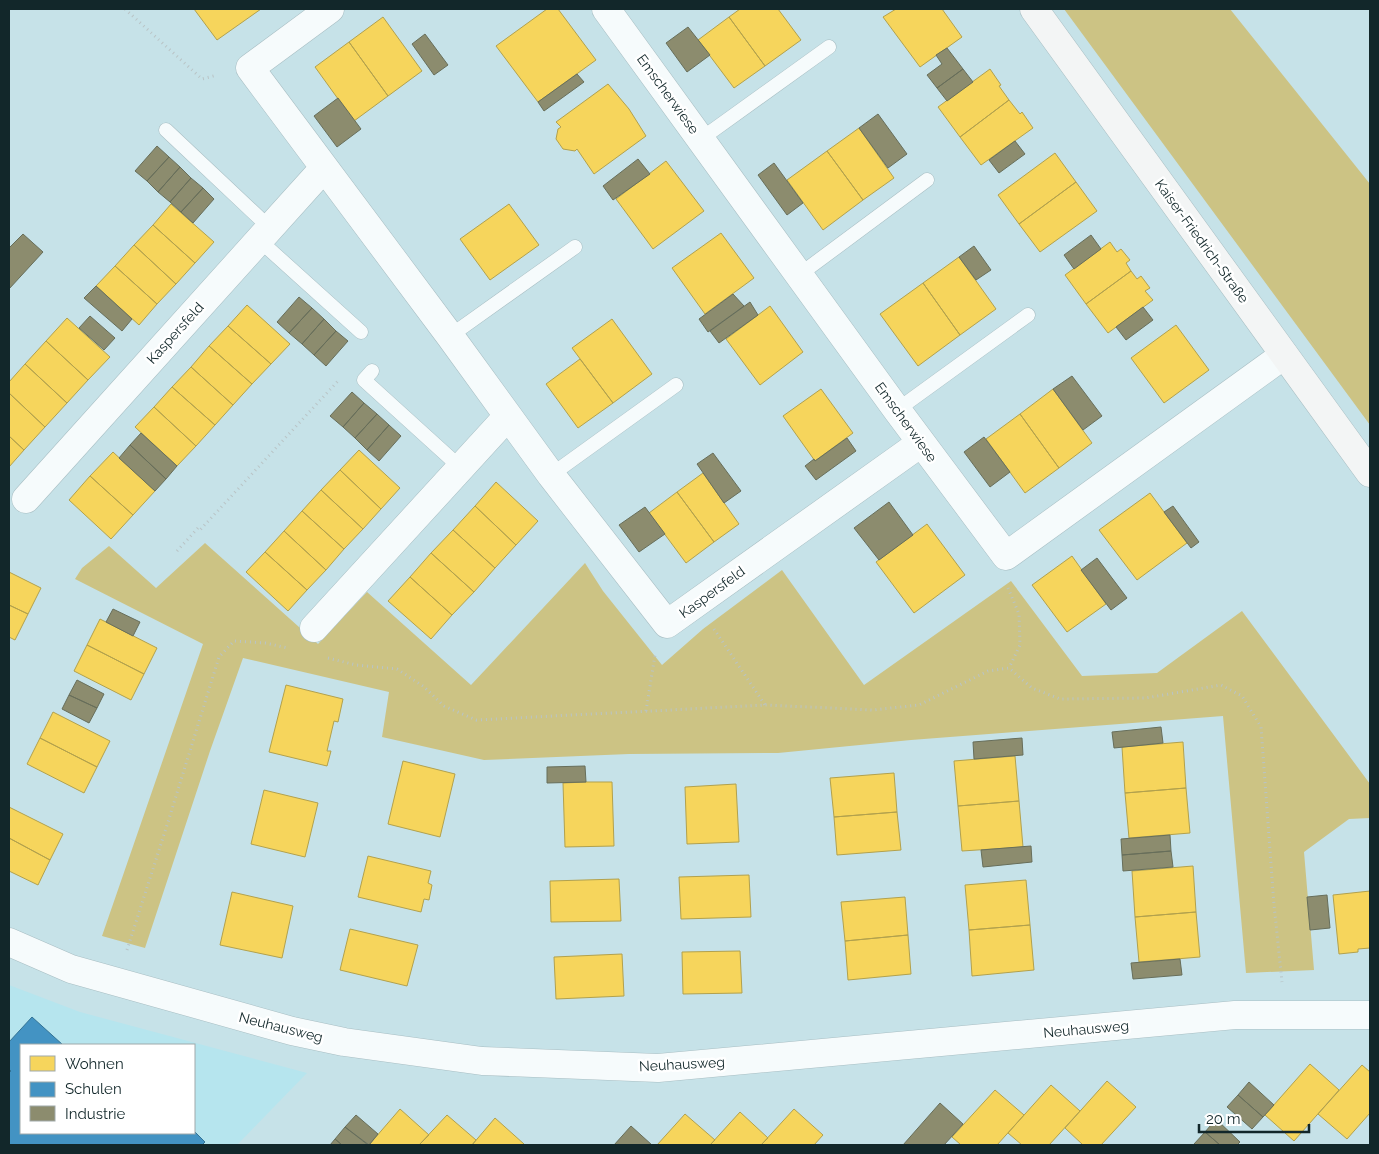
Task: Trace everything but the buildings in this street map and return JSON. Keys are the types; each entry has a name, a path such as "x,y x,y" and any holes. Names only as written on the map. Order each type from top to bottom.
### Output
{"main road":[{"name":"Kaiser-Friedrich-Straße","path":"1034,9 1370,473"}],"street":[{"path":"250,68 330,9"},
{"name":"Emscherwiese","path":"606,9 896,410 1006,556"},
{"name":"Kaspersfeld","path":"250,68 551,475 667,624 921,443"},
{"name":"Kaspersfeld","path":"26,499 324,168"},
{"path":"1006,556 1284,355"},
{"path":"314,628 508,416"},
{"name":"Neuhausweg","path":"9,942 71,968 292,1031 344,1042 482,1061 658,1068 1235,1015 1370,1016"}],"lane":[{"path":"701,139 829,47"},
{"path":"166,130 361,332"},
{"path":"799,275 927,180"},
{"path":"450,336 574,247"},
{"path":"896,410 1028,315"},
{"path":"372,371 364,380 460,468"},
{"path":"551,475 676,385"}],"path":[{"path":"125,9 202,79 250,68"},
{"path":"177,551 198,528 200,530 342,376"},
{"path":"1006,556 1006,584 1019,614 1020,645 1009,668"},
{"path":"694,605 711,625 766,705"},
{"path":"646,711 654,656 667,624"},
{"path":"116,982 219,657 234,641 266,643 293,650"},
{"path":"320,656 356,665 397,669 423,686 444,706 476,720 766,705 873,710 919,705 988,670 1009,668 1032,688 1060,699 1146,698 1221,685 1242,696 1261,727 1274,904 1285,1015"}],"shaded area":[{"path":"1064,9 1230,9 1370,184 1370,425"},
{"path":"205,543 318,644 367,592 471,685 585,563 603,591 662,665 703,629 782,570 864,685 1011,581 1082,676 1157,673 1242,611 1370,784 1370,818 1349,819 1304,852 1314,970 1246,973 1223,716 911,740 778,753 629,754 484,760 382,737 389,692 243,658 145,948 102,936 203,644 75,579 82,568 109,546 156,588"},
{"path":"9,985 80,1012 307,1073 237,1145 9,1145"}]}
